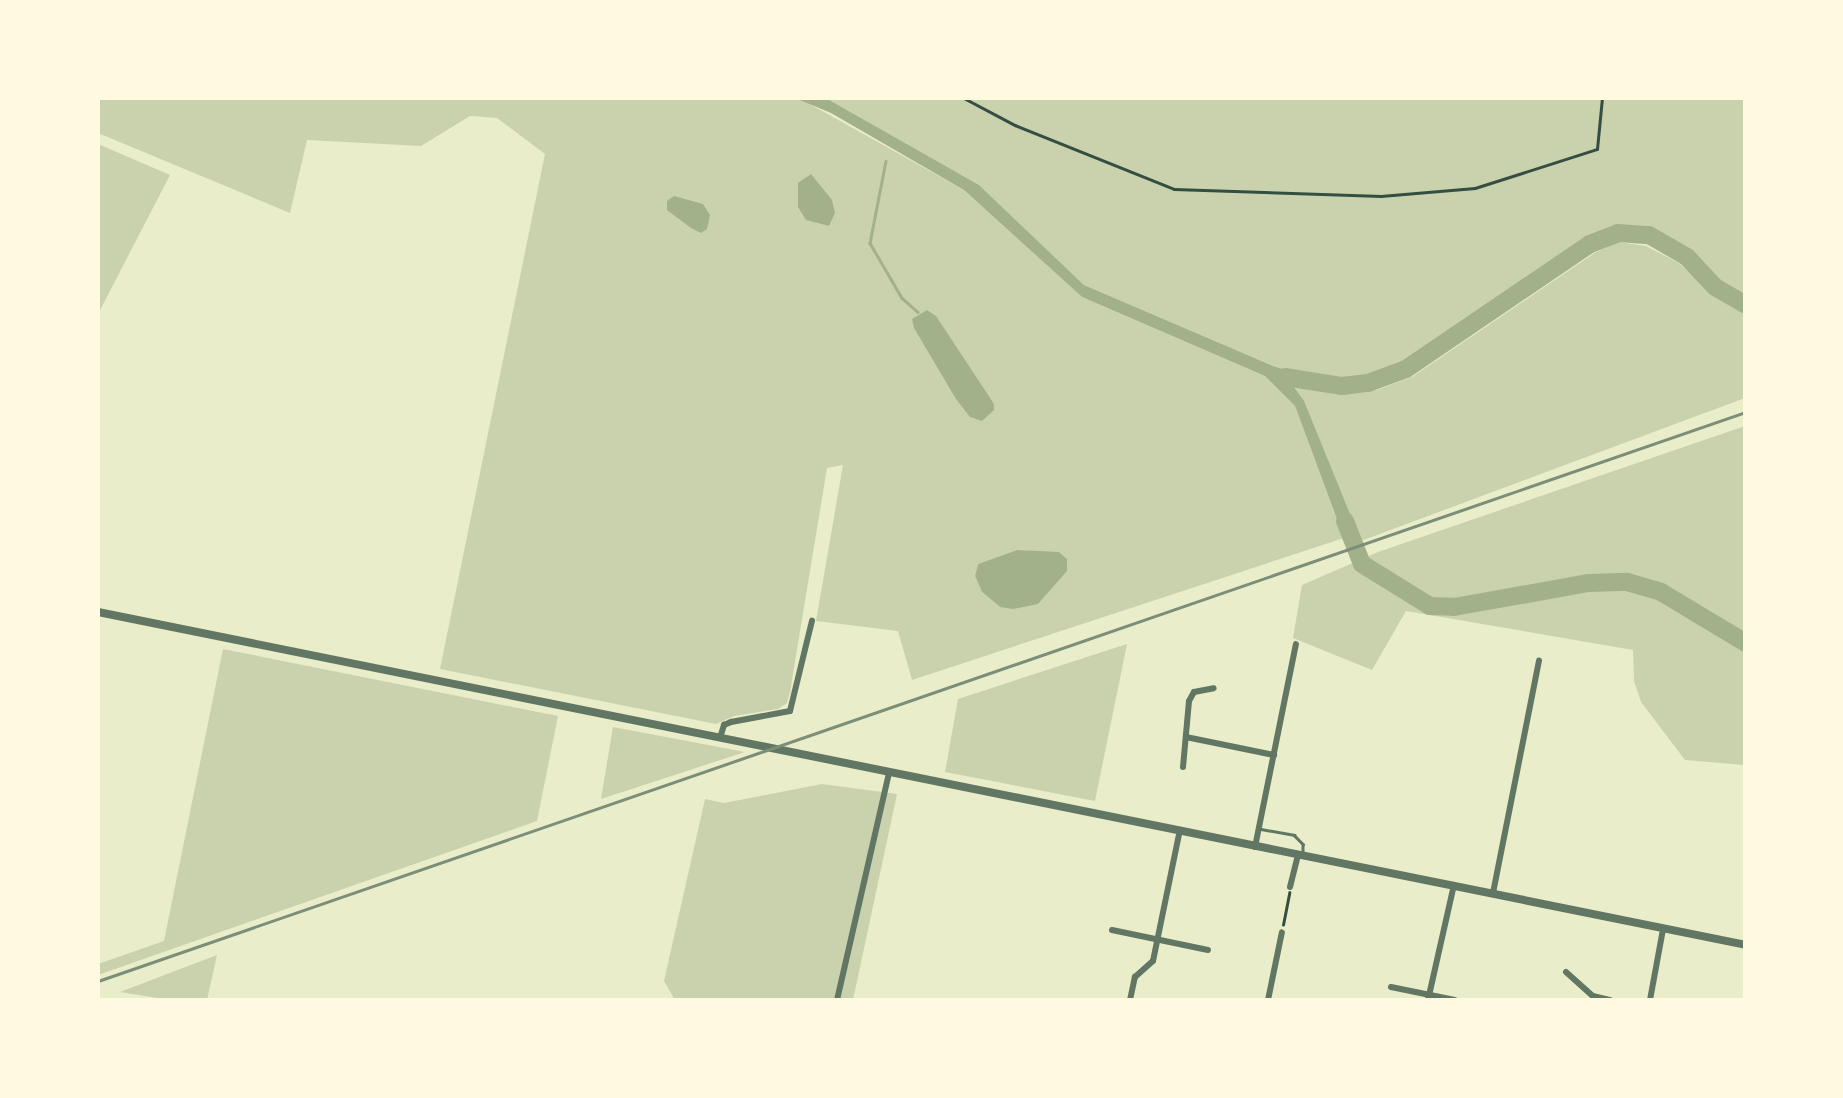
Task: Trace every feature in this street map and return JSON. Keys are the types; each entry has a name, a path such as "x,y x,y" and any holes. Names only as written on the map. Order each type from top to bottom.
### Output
{"street":[{"path":"98,612 1746,944"},
{"path":"719,739 724,725 731,722 790,711 812,621"},
{"path":"1255,847 1296,644"},
{"path":"1493,893 1539,661"},
{"path":"1183,767 1194,692 1214,688"},
{"path":"1186,736 1274,754"},
{"path":"837,1000 889,773"},
{"path":"1130,1000 1135,976 1153,962 1180,830"},
{"path":"1290,887 1300,855"},
{"path":"1429,998 1454,885"},
{"path":"1650,1000 1663,928"},
{"path":"1112,930 1208,950"},
{"path":"1268,1000 1282,932"},
{"path":"1566,972 1593,996 1611,1000"},
{"path":"1391,987 1429,998 1455,1000"}],"lane":[{"path":"1259,830 1294,835 1303,844 1300,855"}],"path":[{"path":"964,98 1015,125 1174,188 1381,196 1474,188 1597,148 1602,98"},
{"path":"1282,932 1290,887"}],"shaded area":[{"path":"98,98 799,98 964,190 1082,297 1265,376 1295,406 1344,538 912,680 898,631 816,621 843,465 827,468 790,692 787,703 778,709 734,716 716,724 440,669 545,154 497,118 470,116 421,146 307,140 290,213 98,133","holes":["1017,550 1059,553 1000,607 982,592 975,576 978,564"]},
{"path":"795,98 829,100 979,185 1084,285 1273,366 1309,377 1308,387 1294,387 1304,401 1361,541 1347,546 1295,406 1265,376 1082,297 964,190 831,113"},
{"path":"823,98 1745,98 1745,305 1715,287 1687,257 1650,235 1618,233 1590,244 1406,369 1398,366 1346,381 1309,377 1273,366 1084,285 979,185"},
{"path":"98,144 170,175 98,314"},
{"path":"811,174 832,200 835,213 829,226 806,220 798,207 798,183"},
{"path":"674,196 703,204 710,215 707,229 701,233 667,210 667,201"},
{"path":"1619,242 1646,246 1679,263 1711,292 1745,313 1745,398 1361,541 1294,385 1325,391 1377,390 1412,377 1596,252"},
{"path":"927,310 936,316 994,404 994,410 982,421 970,417 956,399 914,328 912,319"},
{"path":"1745,426 1745,765 1685,760 1641,702 1634,681 1633,650 1406,611 1372,670 1293,638 1302,585 1378,552"},
{"path":"1017,550 1059,552 1067,559 1067,571 1038,604 1013,609 1000,607 982,592 975,576 978,564"},
{"path":"1127,644 1095,801 945,772 958,699"},
{"path":"223,649 558,716 537,821 98,975 98,964 164,941"},
{"path":"613,727 745,752 601,799"},
{"path":"822,784 897,794 853,1000 675,1000 664,981 705,799 724,803"},
{"path":"217,955 207,1000 170,1000 120,992"}],"waterway":[{"path":"886,161 870,243 902,298 918,312"},
{"path":"1285,377 1342,386 1368,383 1406,369 1590,244 1618,233 1649,235 1687,257 1715,287 1746,305"},
{"path":"1345,521 1362,564 1430,606 1454,607 1589,583 1627,582 1661,592 1746,643"}],"railway":[{"path":"98,981 1746,412"}]}
